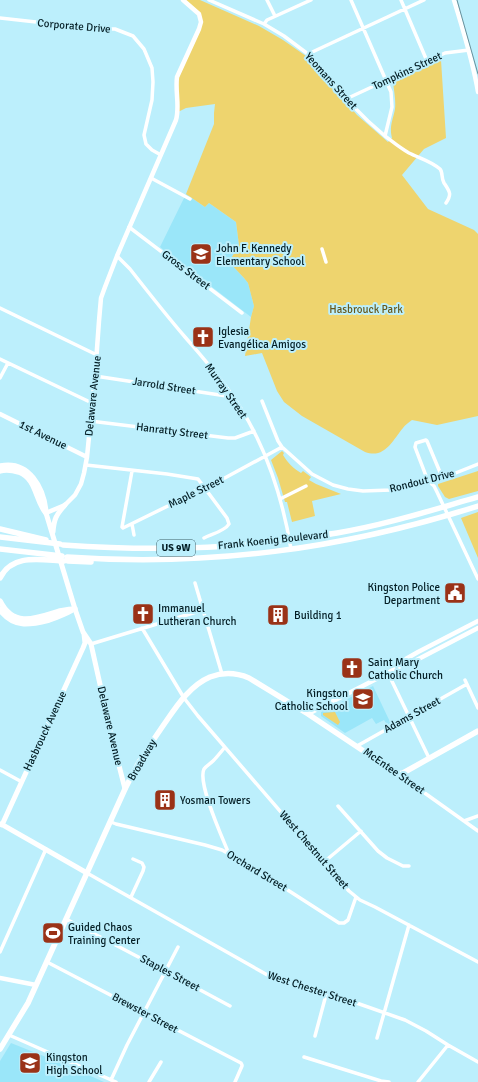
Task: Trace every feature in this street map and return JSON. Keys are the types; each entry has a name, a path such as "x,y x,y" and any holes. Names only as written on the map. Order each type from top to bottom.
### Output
{"main road":[{"path":"0,466 8,465 19,467 24,469 32,476 40,489 45,504 46,513"},
{"path":"0,471 13,470 26,476 32,483 40,505 46,513"},
{"name":"Frank Koenig Boulevard","path":"0,537 62,544 128,548 243,545 290,540 357,529 402,519 478,497"},
{"path":"53,535 55,517 65,505"},
{"name":"Frank Koenig Boulevard","path":"0,549 65,559 173,559 243,555 291,549 361,537 405,527 478,506"},
{"name":"Delaware Avenue","path":"46,513 75,609 83,632 91,644 125,789"},
{"path":"0,529 62,544"},
{"path":"0,578 7,568 20,561 65,559"},
{"path":"0,602 8,613 16,618 24,620 31,620 62,610 75,609"},
{"path":"0,610 10,619 27,625 63,615 75,609"},
{"name":"Hasbrouck Avenue","path":"1,826 83,648 85,643 83,632"},
{"name":"Broadway","path":"0,1049 23,1014 125,789 150,745 184,698 195,687 210,677 222,674 242,675 308,714"},
{"name":"McEntee Street","path":"308,714 398,774"},
{"path":"398,774 403,773 478,731"},
{"path":"1,826 46,849 87,873"}],"street":[{"name":"Delaware Avenue","path":"46,513 65,505 70,500 78,490 84,473 95,376 98,321 101,298 129,227 176,120 178,112 176,85 177,77 201,22 199,14 183,0"},
{"name":"Yeomans Street","path":"209,0 264,24 284,36 308,54 329,77 346,99 385,136 399,147 428,161 440,169 442,173 442,180 450,193 446,203"},
{"path":"268,0 275,16"},
{"path":"264,24 267,20 311,0"},
{"path":"351,0 391,92 392,107 385,136"},
{"path":"401,0 427,61"},
{"path":"308,54 424,0"},
{"path":"454,0 469,50 478,92"},
{"name":"Corporate Drive","path":"0,18 99,29 115,29 133,36 144,49 152,68 152,100 144,135 146,144 152,150 161,155"},
{"name":"Tompkins Street","path":"346,99 445,53 469,50"},
{"path":"151,178 190,199"},
{"name":"Gross Street","path":"129,227 242,313"},
{"path":"322,249 326,262"},
{"name":"Murray Street","path":"117,256 141,282 163,311 209,365 239,405 254,431 265,457 280,499 291,549"},
{"path":"0,308 97,355"},
{"path":"0,359 92,403"},
{"path":"0,378 8,363"},
{"name":"Jarrold Street","path":"95,376 233,397"},
{"name":"Rondout Drive","path":"262,401 282,448 317,477 332,485 363,491 391,490 448,476 478,464"},
{"name":"1st Avenue","path":"0,414 86,457"},
{"name":"Hanratty Street","path":"90,421 228,438 235,438 254,431"},
{"path":"442,477 428,441 424,440 416,443 415,447 428,481 434,486 478,579"},
{"path":"265,457 282,448"},
{"name":"Maple Street","path":"132,471 123,528 198,489 210,486 265,457"},
{"path":"86,465 167,474 200,481 227,518 229,526 204,538"},
{"path":"280,499 306,486"},
{"path":"132,524 134,535"},
{"path":"195,583 222,674"},
{"path":"91,644 203,610"},
{"path":"402,665 404,660 478,621"},
{"name":"West Chestnut Street","path":"142,628 184,698 198,716 349,891 356,897 478,962"},
{"path":"308,714 402,665 407,665 478,628"},
{"path":"388,673 429,758"},
{"path":"465,680 478,708"},
{"name":"Adams Street","path":"357,746 467,684"},
{"path":"225,747 203,770 202,775 205,792 229,854"},
{"path":"0,770 22,782"},
{"name":"McEntee Street","path":"398,774 478,831"},
{"path":"338,806 378,851 387,858 404,866 409,866"},
{"path":"464,820 478,816"},
{"name":"Orchard Street","path":"111,822 222,850 339,923 344,923 348,920 356,897"},
{"path":"324,862 361,831"},
{"path":"0,952 46,849"},
{"path":"131,897 144,867 142,864 133,859"},
{"name":"West Chester Street","path":"87,873 271,978 326,995 348,1000 405,1020 426,1030 448,1045 478,1062"},
{"name":"Staples Street","path":"66,920 230,1006"},
{"path":"377,1038 383,1012 409,925"},
{"path":"111,1080 126,1045 178,947"},
{"name":"Brewster Street","path":"47,962 242,1065 235,1082"},
{"path":"0,978 36,985"},
{"path":"315,1036 326,995"},
{"path":"9,1035 116,1082"},
{"path":"418,1082 448,1045"},
{"path":"304,1057 381,1081 389,1082"},
{"path":"149,1082 161,1062"}],"shaded area":[{"name":"John F. Kennedy Elementary School","path":"186,194 205,207 209,203 236,222 239,245 229,262 248,283 254,306 251,317 160,247"},
{"name":"Kingston Catholic School","path":"373,686 391,724 388,726 384,720 376,724 372,718 345,733 321,716 321,712"},
{"name":"Kingston High School","path":"11,1043 104,1082 0,1082 0,1061"}],"green space":[{"name":"Hasbrouck Park","path":"183,0 200,0 259,26 283,40 306,56 357,115 388,142 392,138 391,126 395,109 393,82 441,60 446,138 424,149 402,175 428,209 474,230 478,234 478,416 437,425 412,420 405,426 387,448 378,453 372,454 365,452 302,416 284,402 277,391 262,353 245,356 254,306 248,283 229,262 239,245 236,222 209,203 205,207 186,194 214,124 215,104 186,108 178,112 176,85 201,19"},
{"path":"282,451 285,458 293,467 301,473 303,471 311,477 309,480 341,494 312,501 315,516 292,522 287,502 285,502 271,460"},
{"path":"478,471 478,491 449,499 445,497 438,486 438,484"},
{"path":"478,512 478,558 461,518"},
{"path":"335,712 340,722 338,725 323,715 323,713"}],"tram line":[{"path":"457,0 478,74"}],"place":[{"name":"John F. Kennedy Elementary School","path":"201,254"},
{"name":"Iglesia Evangélica Amigos","path":"203,337"},
{"name":"Kingston Police Department","path":"455,593"},
{"name":"Immanuel Lutheran Church","path":"143,614"},
{"name":"Building 1","path":"278,615"},
{"name":"Saint Mary Catholic Church","path":"352,668"},
{"name":"Kingston Catholic School","path":"363,699"},
{"name":"Yosman Towers","path":"165,800"},
{"name":"Guided Chaos Training Center","path":"53,933"},
{"name":"Kingston High School","path":"30,1063"}]}
